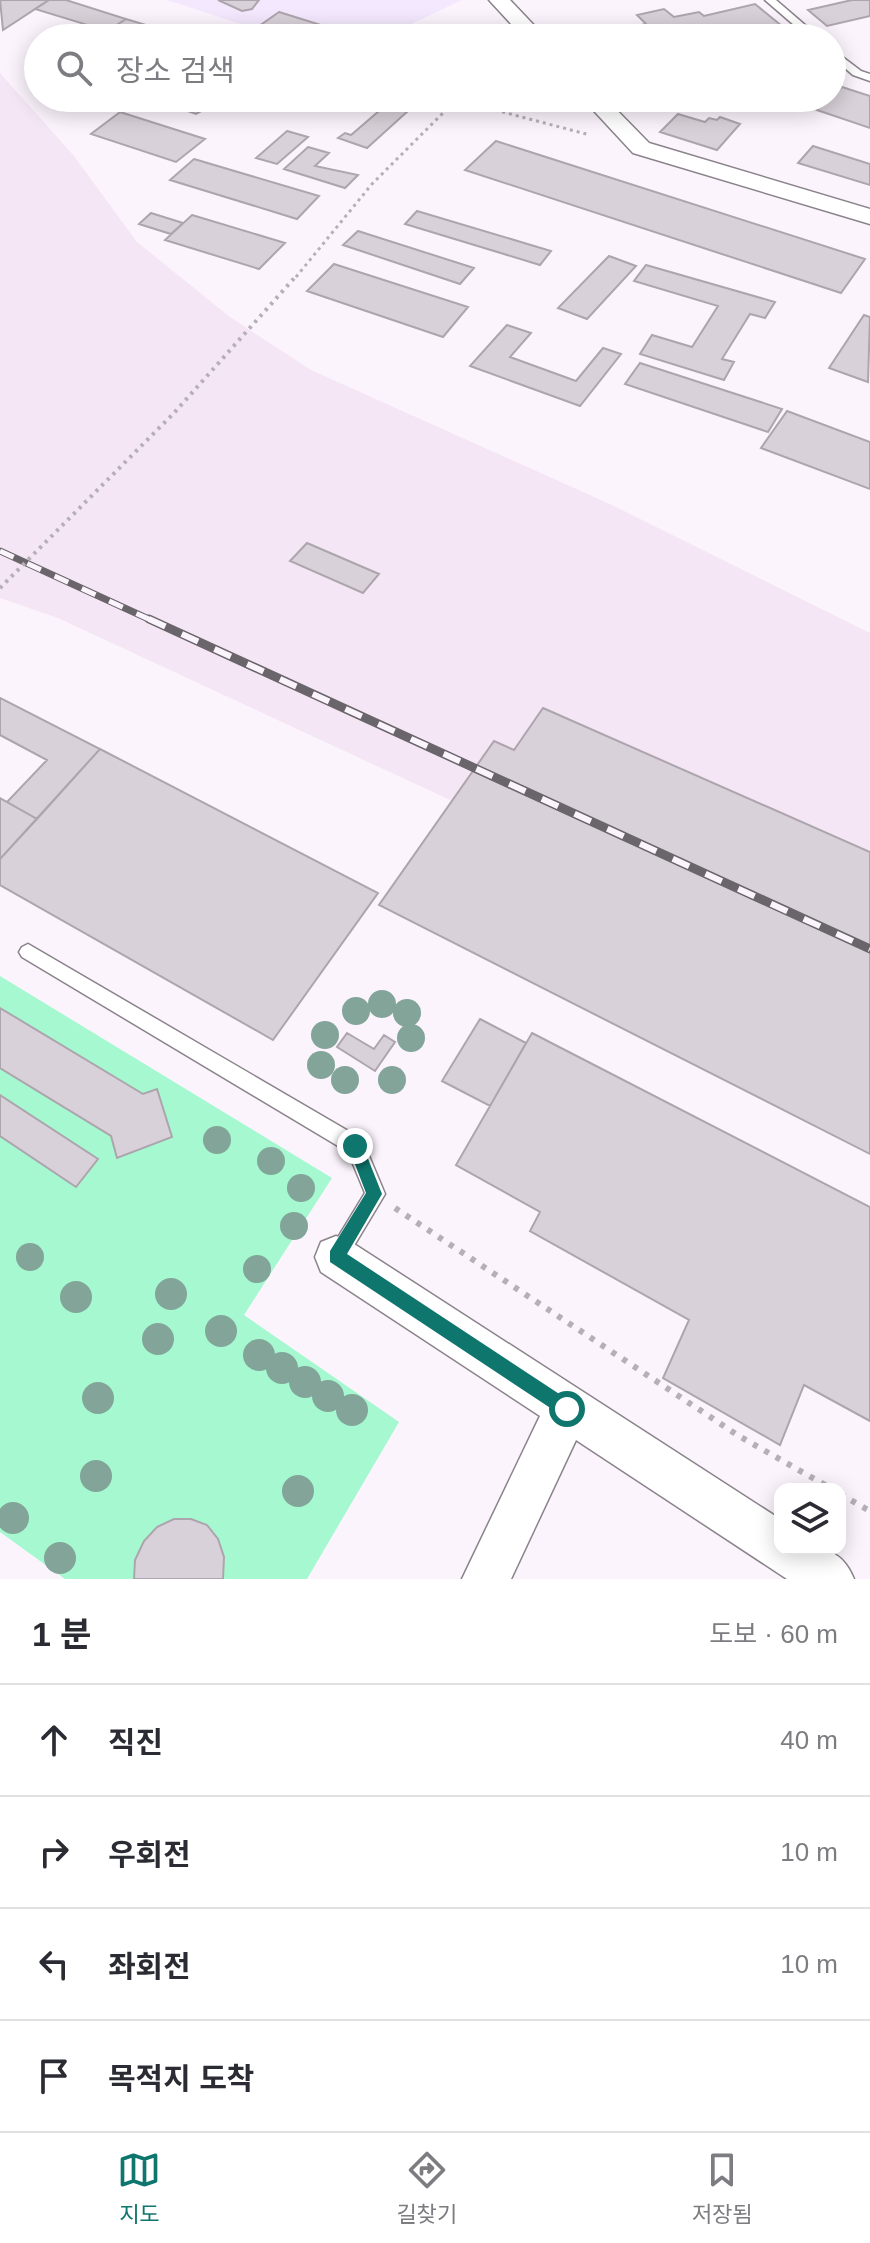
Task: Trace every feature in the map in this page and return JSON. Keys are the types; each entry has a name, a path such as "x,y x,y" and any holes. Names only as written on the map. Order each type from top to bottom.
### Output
{"street":[{"path":"499,0 522,24"},
{"path":"606,112 641,148 870,217"},
{"path":"336,1257 774,1543"},
{"path":"486,1579 567,1409"},
{"path":"793,1555 830,1579"}],"lane":[{"path":"770,0 798,24"},
{"path":"846,64 870,78"},
{"path":"28,952 355,1146 375,1194 336,1257"}],"path":[{"path":"0,588 174,413 278,299 372,184 444,112"},
{"path":"503,112 641,148"},
{"path":"375,1194 505,1284 739,1436 821,1483"},
{"path":"846,1497 870,1511"}],"shaded area":[{"path":"167,0 462,0 411,24 241,24"},
{"path":"0,73 24,100 24,112 35,112 74,156 137,242 230,317 311,370 612,505 870,633 870,995 58,618 0,598"}],"green space":[{"path":"0,976 332,1178 244,1315 399,1422 307,1579 65,1579 0,1532"}],"building":[{"path":"0,0 49,0 3,30"},
{"path":"49,0 66,0 126,19 118,24 84,24 35,9"},
{"path":"218,0 259,0 252,9 242,11"},
{"path":"852,0 870,0 870,16 836,24 825,24 808,10"},
{"path":"755,4 779,24 646,24 637,15 664,9 674,17 699,12 704,16"},
{"path":"279,12 318,24 262,24"},
{"path":"126,19 143,24 118,24"},
{"path":"846,88 870,96 870,128 823,112 846,112"},
{"path":"120,112 205,139 176,162 91,134"},
{"path":"378,112 407,112 367,148 338,138 345,133 351,135"},
{"path":"678,114 705,122 709,118 717,120 720,117 740,124 717,150 660,132"},
{"path":"287,131 308,137 277,164 256,158"},
{"path":"496,141 865,259 841,293 465,170"},
{"path":"813,146 870,164 870,185 798,163"},
{"path":"308,147 329,153 315,166 358,175 345,188 284,169"},
{"path":"194,159 319,196 297,219 170,180"},
{"path":"417,211 551,251 540,265 405,224"},
{"path":"151,213 183,223 171,234 139,224"},
{"path":"192,215 285,243 259,269 165,240"},
{"path":"358,231 474,268 460,284 343,245"},
{"path":"609,256 636,266 587,319 558,308"},
{"path":"334,264 468,307 443,337 307,291"},
{"path":"646,265 775,302 765,318 750,314 722,359 734,362 724,380 640,354 652,335 692,347 718,306 634,281"},
{"path":"864,315 870,317 868,382 829,368"},
{"path":"507,325 531,333 510,357 576,381 603,348 621,354 580,406 470,366"},
{"path":"640,363 782,409 768,432 625,384"},
{"path":"787,411 870,442 870,489 761,448"},
{"path":"307,543 379,574 363,593 290,561"},
{"path":"0,698 100,749 37,819 7,802 47,760 0,735"},
{"path":"543,708 870,852 870,1154 379,905 494,741 514,750"},
{"path":"100,749 378,893 273,1040 0,885 0,859"},
{"path":"0,798 37,819 0,859"},
{"path":"0,1008 143,1094 157,1089 172,1137 117,1158 111,1136 0,1068"},
{"path":"480,1019 526,1043 490,1106 442,1081"},
{"path":"347,1033 374,1049 384,1035 395,1042 375,1071 337,1047"},
{"path":"532,1033 870,1207 870,1421 804,1385 780,1445 663,1378 689,1320 530,1231 540,1212 456,1165"},
{"path":"0,1095 98,1159 76,1187 0,1136"},
{"path":"174,1519 191,1519 207,1525 218,1539 224,1557 223,1579 134,1579 135,1560 144,1541 157,1527"}],"railway":[{"path":"0,551 153,621"},
{"path":"149,619 870,949"}],"route":[{"path":"355,1146 375,1194 336,1257 567,1409"}]}
